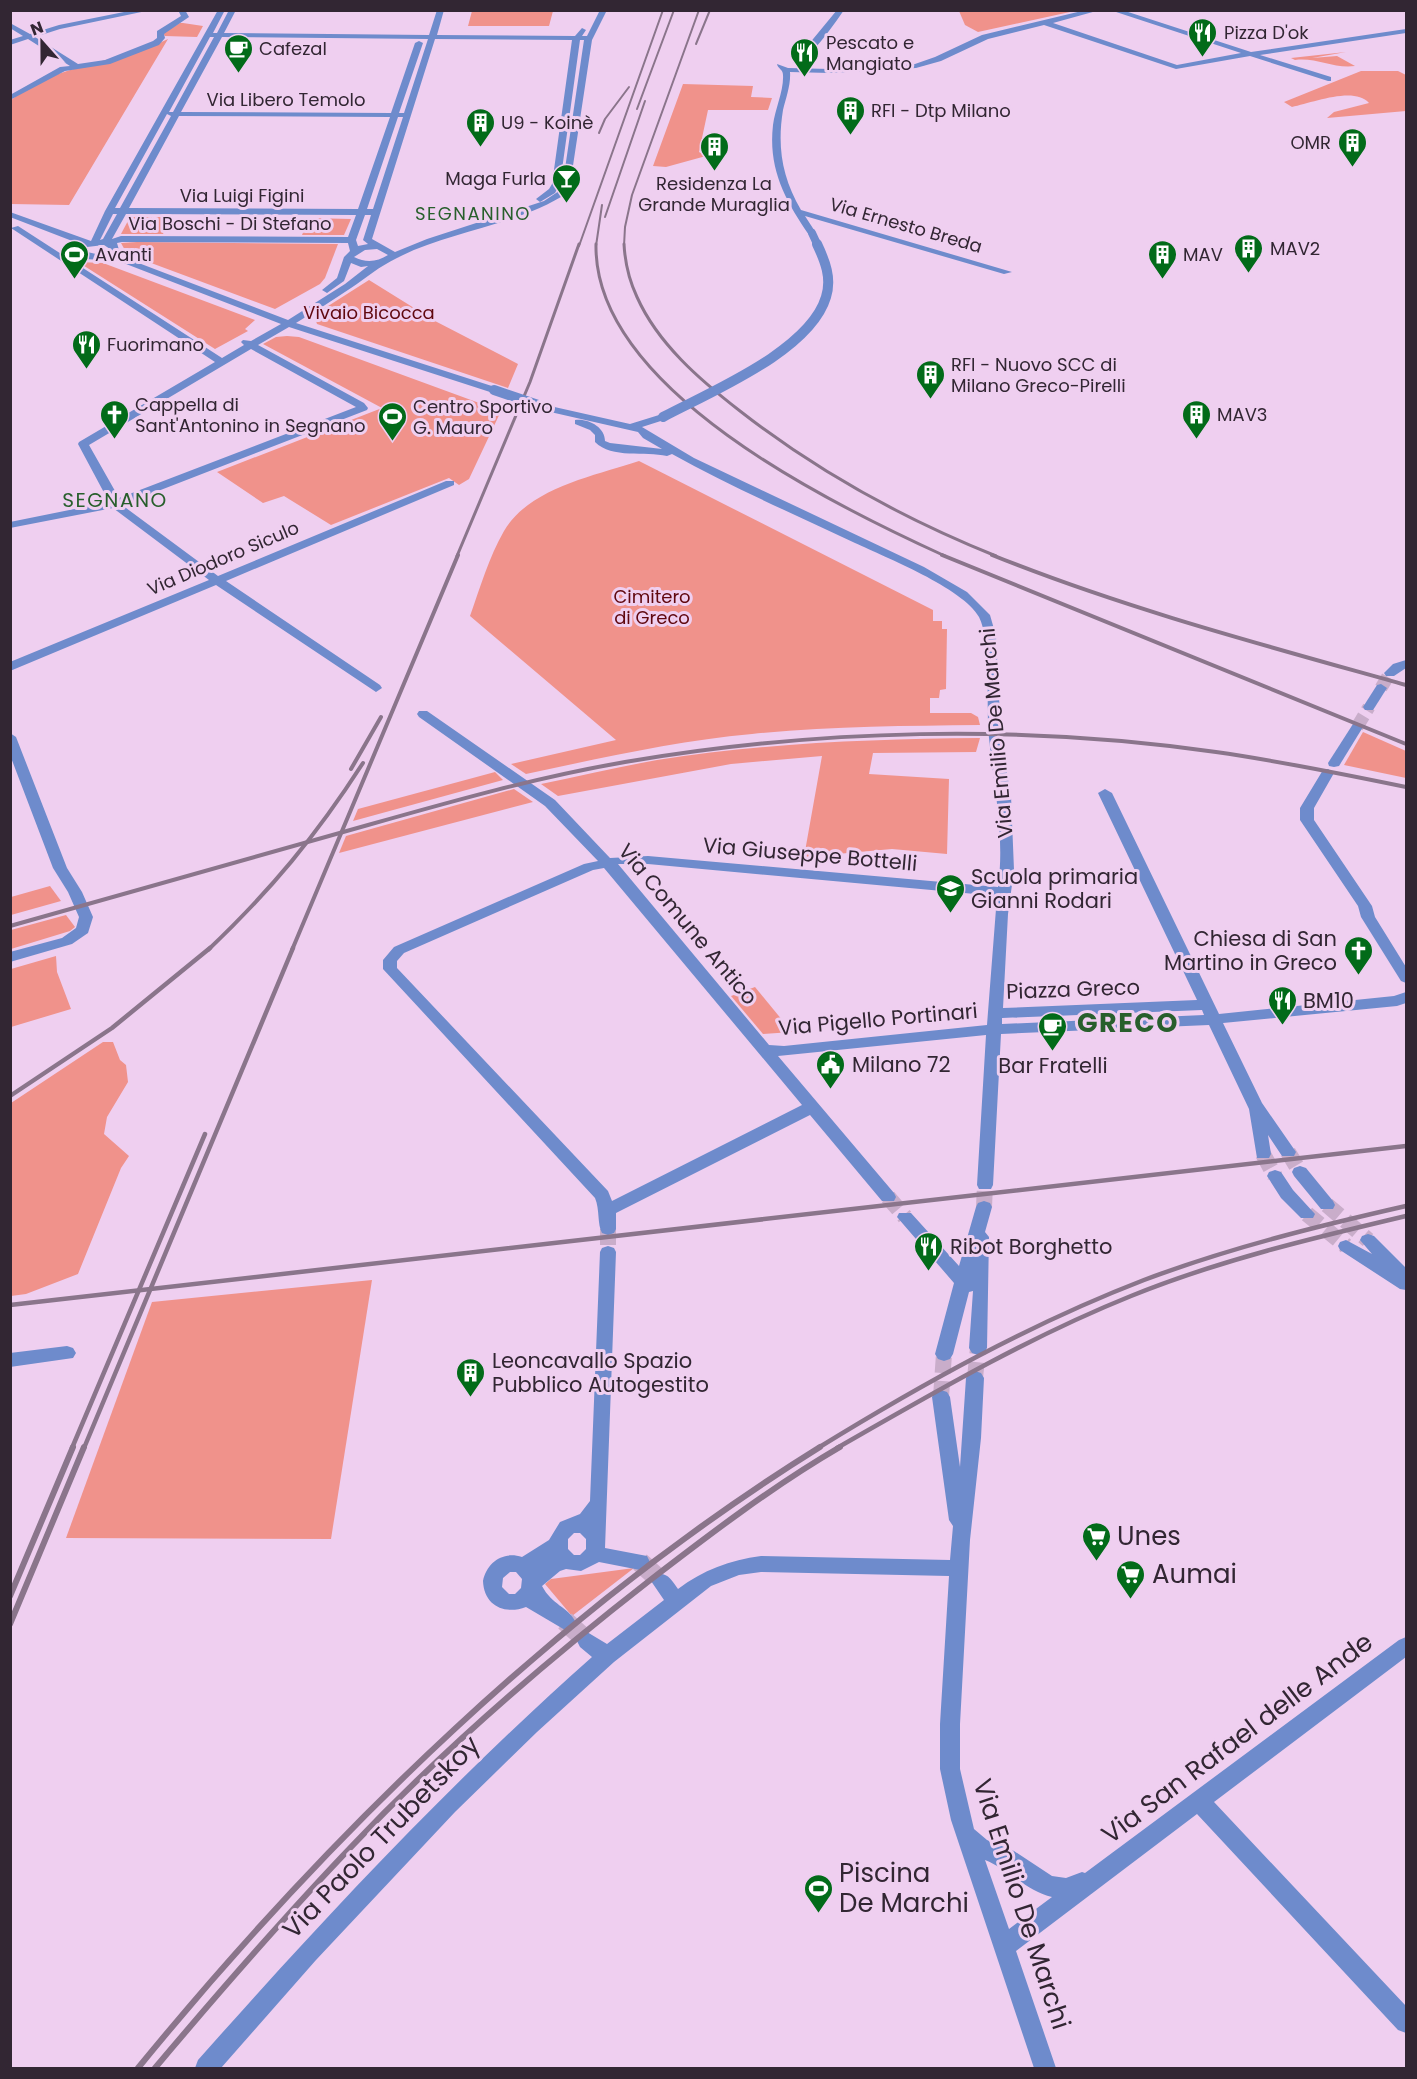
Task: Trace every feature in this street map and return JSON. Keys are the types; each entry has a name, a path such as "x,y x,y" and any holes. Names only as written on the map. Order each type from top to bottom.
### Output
{"street":[{"path":"10,43 80,22 148,10"},
{"path":"10,98 63,69 107,62 156,43 161,38 160,33 185,17 181,10"},
{"path":"10,214 91,243 222,10"},
{"path":"108,254 116,248 108,242 123,212 233,10"},
{"path":"393,256 390,251 367,240 374,212 441,10"},
{"path":"352,254 397,246 533,201 552,191 558,175 577,38 594,10"},
{"path":"352,254 356,263 377,264 388,261 393,256 434,239 543,204 566,191 588,38 604,10"},
{"path":"841,10 812,46 796,61 781,64 787,73 804,68 826,71 916,66 989,36 1097,10"},
{"path":"1113,10 1328,79"},
{"path":"1046,23 1181,68 1204,61 1407,31"},
{"path":"10,25 76,66"},
{"path":"208,35 422,34 432,37 588,38"},
{"path":"376,688 217,580 114,504 83,444 220,361 277,319 341,279 352,254 352,240 422,34"},
{"path":"804,68 815,52 812,46"},
{"path":"796,61 804,68"},
{"name":"Via Ernesto Breda","path":"629,427 655,421 764,363 806,331 826,301 831,282 825,256 796,211 778,172 774,140 787,73"},
{"name":"Via Libero Temolo","path":"165,114 406,115"},
{"name":"Via Luigi Figini","path":"109,211 374,212"},
{"name":"Via Ernesto Breda","path":"796,211 1007,272"},
{"path":"62,233 85,232 102,227"},
{"path":"15,228 220,361"},
{"name":"Via Boschi - Di Stefano","path":"91,243 121,239 352,240"},
{"name":"Via Emilio De Marchi","path":"91,243 78,249 80,254 93,257 108,254 288,323 554,410 629,427 690,460 920,569 963,594 980,610 988,624 990,636 995,738 1004,796 1007,870 985,1185"},
{"path":"247,342 288,323 355,281 377,264"},
{"path":"341,279 355,281"},
{"path":"10,525 114,504 363,408 247,342"},
{"name":"Via Emilio De Marchi","path":"554,410 594,428 604,445 617,449 656,450 690,460"},
{"name":"Via Ernesto Breda","path":"647,435 655,421"},
{"path":"600,435 612,428 629,427"},
{"path":"632,449 645,443 647,435"},
{"name":"Via Diodoro Siculo","path":"10,667 450,483"},
{"path":"1390,673 1397,667 1407,664"},
{"path":"1369,707 1381,688"},
{"name":"Via Comune Antico","path":"423,714 550,803 607,862 888,1197"},
{"path":"1357,727 1308,806 1306,818 1323,846 1336,859 1365,906 1369,919 1407,978"},
{"path":"10,737 60,868 75,892 86,917 83,930 79,935 67,941 10,957"},
{"path":"1105,794 1255,1105 1288,1152"},
{"path":"627,886 628,879 648,860"},
{"name":"Via Giuseppe Bottelli","path":"608,1210 602,1196 390,969 390,960 399,950 590,867 607,862 648,860 1004,892"},
{"name":"Piazza Greco","path":"996,1021 1211,1012 1397,1000 1407,997"},
{"name":"Via Pigello Portinari","path":"764,1050 784,1051 996,1021"},
{"path":"1255,1105 1263,1154"},
{"path":"608,1229 608,1210 812,1107"},
{"path":"1300,1172 1328,1205"},
{"path":"1275,1176 1287,1194 1307,1214"},
{"path":"944,1354 956,1302 964,1282 984,1207 978,1348"},
{"path":"905,1217 981,1302"},
{"path":"1368,1240 1407,1278"},
{"path":"1346,1246 1407,1284"},
{"path":"561,1552 582,1562 597,1546 608,1252"},
{"path":"10,1360 67,1353"},
{"name":"Via Emilio De Marchi","path":"975,1378 972,1438 961,1540 949,1752 954,1795 965,1835 1045,2068"},
{"name":"Via Emilio De Marchi","path":"941,1397 961,1540"},
{"path":"565,1622 531,1587 553,1565 561,1552 563,1532 587,1520 599,1503"},
{"path":"578,1526 589,1529 597,1546 607,1557 640,1562"},
{"name":"Via Paolo Trubetskoy","path":"206,2068 308,1952 448,1805 530,1725 607,1656 704,1580 738,1566 761,1564 960,1568"},
{"path":"661,1581 676,1601"},
{"path":"587,1641 607,1656"},
{"name":"Via San Rafael delle Ande","path":"1003,1947 1407,1646"},
{"path":"1199,1801 1407,2022"},
{"name":"Via San Rafael delle Ande","path":"965,1835 980,1847 1006,1858 1048,1886 1067,1889 1101,1874"}],"green space":[{"path":"1066,10 1070,12 978,32 965,25 959,11"},
{"path":"472,11 553,11 549,26 468,26"},
{"path":"180,23 203,26 197,37 165,36 163,33"},
{"path":"168,39 69,205 11,204 10,101 28,88 66,71 128,54"},
{"path":"1346,52 1312,58 1337,56 1355,66 1340,66 1291,58"},
{"path":"1361,71 1398,71 1406,75 1406,111 1327,118 1334,112 1369,103 1353,96 1332,97 1292,107 1284,102"},
{"path":"683,84 753,86 751,97 772,98 768,110 708,110 699,152 706,156 666,167 653,166"},
{"path":"130,217 171,217 163,234 121,234"},
{"path":"309,218 351,219 344,235 302,235"},
{"path":"121,243 338,244 325,278 320,284 275,309 127,254"},
{"path":"78,262 103,263 255,320 245,329 248,331 215,349"},
{"name":"Vivaio Bicocca","path":"369,280 435,321 518,364 508,388 317,324 314,315"},
{"name":"Centro Sportivo G. Mauro","path":"276,337 299,337 501,411 469,479 459,485 449,478 331,525 284,496 263,503 217,472 382,408 263,344"},
{"name":"Cimitero di Greco","path":"639,461 933,610 933,621 942,621 942,629 947,629 946,689 940,690 939,698 930,698 930,713 971,713 978,717 980,725 838,728 724,737 610,756 526,774 511,764 616,740 470,616 494,551 515,516 529,504 583,478"},
{"path":"1363,732 1406,751 1406,778 1344,765"},
{"path":"980,738 976,752 873,753 869,774 949,779 947,854 892,849 804,857 822,756 731,764 558,796 541,784 697,754 859,741"},
{"path":"495,772 503,780 353,821 358,809"},
{"path":"514,789 533,802 339,853 346,836"},
{"path":"50,886 61,901 11,915 11,897"},
{"path":"66,915 75,927 70,931 11,949 11,930"},
{"path":"56,956 57,972 71,1009 11,1027 11,969"},
{"path":"755,987 792,1032 763,1034 731,996"},
{"path":"103,1042 113,1042 120,1060 126,1065 128,1082 107,1117 104,1134 129,1156 121,1168 78,1274 26,1294 11,1296 11,1103"},
{"path":"372,1280 331,1539 66,1538 152,1302"},
{"path":"634,1568 572,1616 545,1584 551,1579"}],"tunnel":[{"path":"1381,688 1390,673"},
{"path":"1357,727 1369,707"},
{"path":"1288,1152 1300,1172"},
{"path":"1263,1154 1275,1176"},
{"path":"984,1207 985,1185"},
{"path":"888,1197 905,1217"},
{"path":"1327,1205 1368,1240"},
{"path":"1307,1214 1346,1246"},
{"path":"608,1229 608,1252"},
{"path":"975,1378 978,1348"},
{"path":"941,1397 944,1354"},
{"path":"640,1562 661,1581"},
{"path":"565,1621 587,1641"}],"railway":[{"path":"579,246 663,10"},
{"path":"637,109 674,10"},
{"path":"624,245 625,227 632,195 699,10"},
{"path":"696,44 710,10"},
{"path":"599,133 605,119 629,87"},
{"path":"605,217 645,101"},
{"path":"596,245 602,205"},
{"path":"457,556 530,382 579,244"},
{"path":"596,245 606,297 634,347 676,393 727,435 785,473 843,506 945,556"},
{"path":"624,245 630,278 646,314 668,346 710,387 770,433 831,474 895,510 996,556"},
{"path":"342,832 458,555"},
{"path":"942,555 1406,744"},
{"path":"992,555 1145,610 1406,685"},
{"path":"351,769 381,717"},
{"path":"342,832 528,782 592,768 698,751 846,737 994,734 1143,743 1288,764 1406,787"},
{"path":"307,841 363,763"},
{"path":"292,950 342,832"},
{"path":"307,841 342,832"},
{"path":"10,926 307,841"},
{"path":"210,948 252,906 307,841"},
{"path":"10,1096 112,1028 210,948"},
{"path":"150,1289 293,948"},
{"path":"139,1290 205,1134"},
{"path":"150,1289 1406,1146"},
{"path":"818,1448 977,1356 1102,1297 1176,1268 1241,1248 1406,1206"},
{"path":"837,1448 1018,1348 1131,1296 1198,1271 1302,1241 1406,1216"},
{"path":"84,1448 150,1289"},
{"path":"139,1290 150,1289"},
{"path":"10,1305 139,1290"},
{"path":"72,1448 139,1290"},
{"path":"10,1596 73,1447"},
{"path":"10,1624 84,1447"},
{"path":"138,2068 212,1980 290,1894 370,1810 454,1729 541,1652 631,1579 724,1510 820,1447"},
{"path":"155,2068 327,1872 388,1809 496,1707 649,1581 719,1528 766,1494 840,1447"}],"place":[{"name":"Pizza D'ok","path":"1203,58"},
{"name":"Cafezal","path":"238,74"},
{"name":"Pescato e Mangiato","path":"805,78"},
{"name":"RFI - Dtp Milano","path":"850,136"},
{"name":"U9 - Koinè","path":"480,148"},
{"name":"OMR","path":"1352,168"},
{"name":"Residenza La Grande Muraglia","path":"714,172"},
{"name":"Maga Furla","path":"567,204"},
{"name":"MAV2","path":"1249,274"},
{"name":"Avanti","path":"74,280"},
{"name":"MAV","path":"1162,280"},
{"name":"Fuorimano","path":"86,370"},
{"name":"RFI - Nuovo SCC di Milano Greco-Pirelli","path":"930,400"},
{"name":"Cappella di Sant'Antonino in Segnano","path":"114,440"},
{"name":"MAV3","path":"1196,440"},
{"name":"Centro Sportivo G. Mauro","path":"392,442"},
{"name":"Scuola primaria Gianni Rodari","path":"950,914"},
{"name":"Chiesa di San Martino in Greco","path":"1358,976"},
{"name":"BM10","path":"1282,1026"},
{"name":"Bar Fratelli","path":"1053,1052"},
{"name":"Milano 72","path":"831,1090"},
{"name":"Ribot Borghetto","path":"929,1272"},
{"name":"Leoncavallo Spazio Pubblico Autogestito","path":"471,1398"},
{"name":"Unes","path":"1096,1562"},
{"name":"Aumai","path":"1131,1600"},
{"name":"Piscina De Marchi","path":"818,1914"}],"district":[{"name":"SEGNANINO","path":"473,213"},
{"name":"SEGNANO","path":"115,500"},
{"name":"GRECO","path":"1128,1022"}]}
